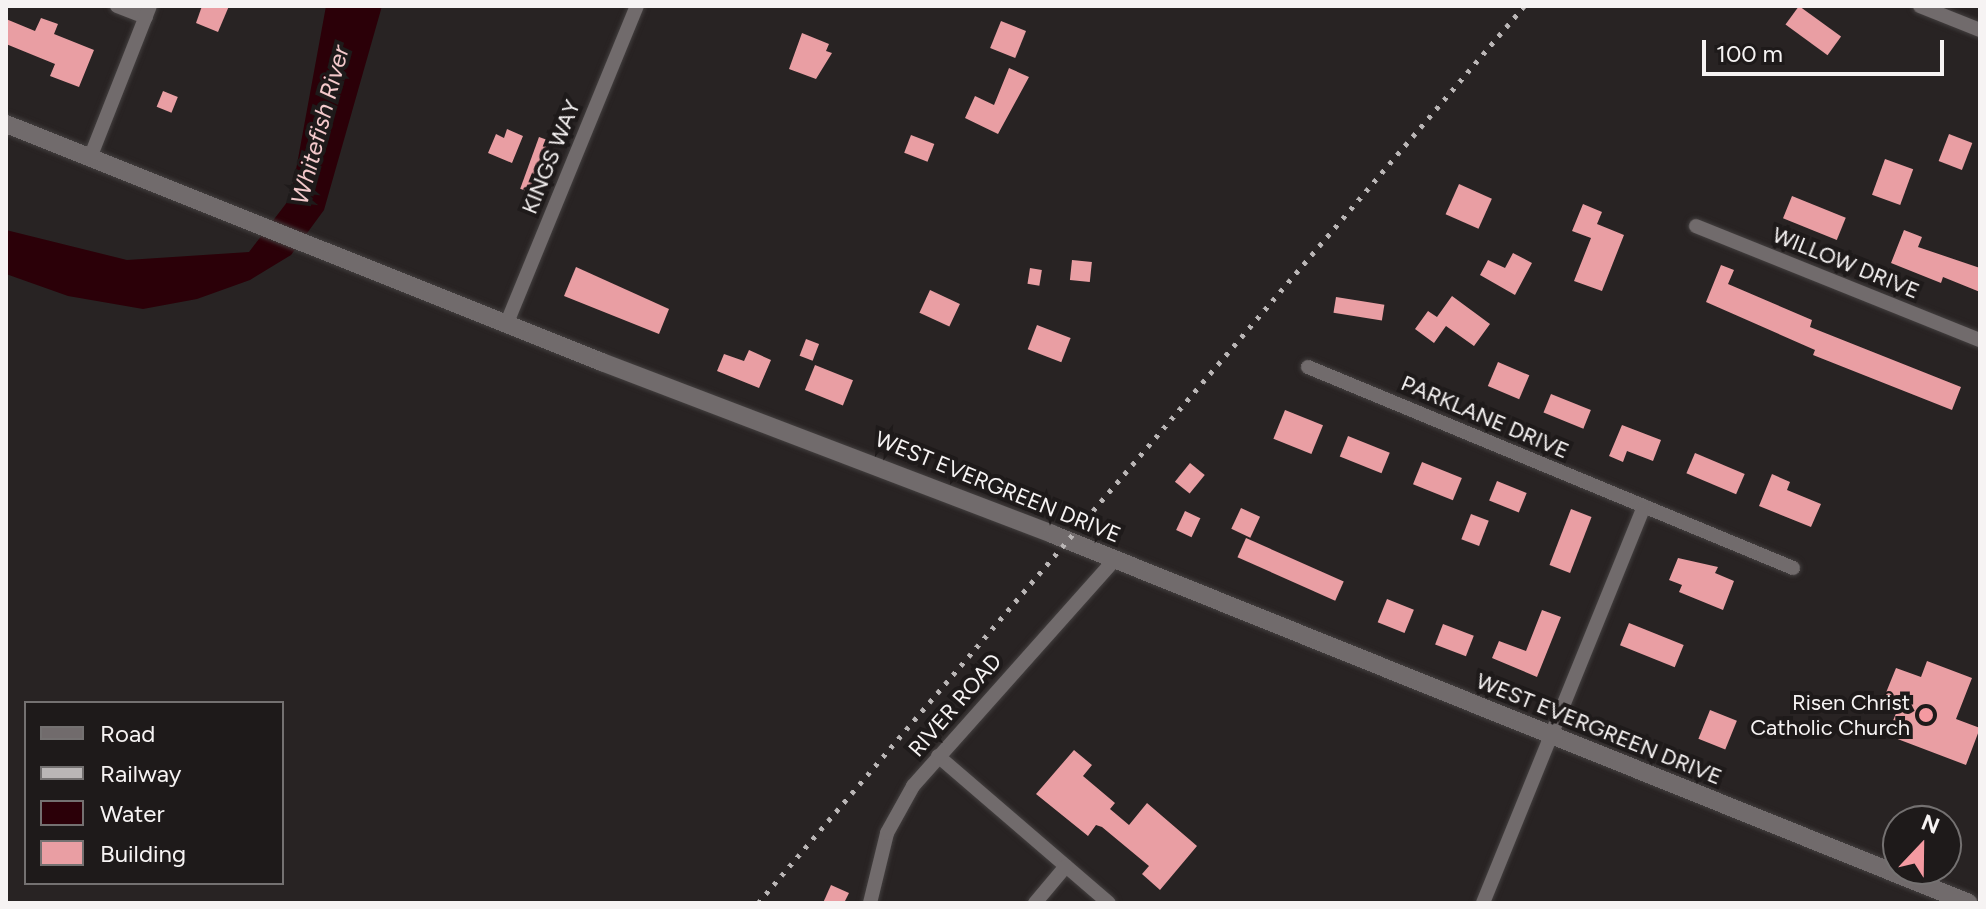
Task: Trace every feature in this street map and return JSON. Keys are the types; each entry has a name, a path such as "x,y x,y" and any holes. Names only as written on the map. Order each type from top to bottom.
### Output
{"street":[{"path":"90,158 148,12 117,6"},
{"name":"KINGS WAY","path":"506,325 637,6"},
{"path":"1920,6 1980,30"},
{"name":"WEST EVERGREEN DRIVE","path":"6,124 506,325 1115,559 1969,903"},
{"name":"WILLOW DRIVE","path":"1696,226 1980,340"},
{"name":"PARKLANE DRIVE","path":"1308,367 1793,568"},
{"path":"1483,903 1644,506"},
{"name":"RIVER ROAD","path":"870,903 894,817 938,756 1115,559"},
{"path":"938,756 1109,903"},
{"path":"1035,903 1066,866"}],"water":[{"name":"Whitefish River","path":"326,6 382,6 324,210 291,255 250,280 197,299 143,309 68,296 6,274 6,230 127,260 249,252 291,197"}],"building":[{"path":"202,6 229,6 218,32 196,23"},
{"path":"1799,6 1841,37 1828,55 1785,25"},
{"path":"41,18 58,24 54,34 94,50 79,87 50,76 55,64 6,44 6,19 35,31"},
{"path":"1001,21 1026,31 1015,58 990,48"},
{"path":"802,33 829,44 826,51 832,53 816,79 789,69"},
{"path":"1009,68 1029,77 998,134 965,118 975,96 994,105"},
{"path":"163,91 178,97 171,113 157,107"},
{"path":"507,129 523,136 512,163 488,153 496,134 504,138"},
{"path":"1949,134 1972,143 1962,170 1939,161"},
{"path":"911,135 934,144 928,162 904,153"},
{"path":"539,137 550,141 531,193 520,189"},
{"path":"1885,159 1913,169 1900,205 1872,195"},
{"path":"1459,184 1492,199 1478,229 1446,214"},
{"path":"1792,196 1846,218 1837,240 1783,218"},
{"path":"1583,204 1602,212 1597,224 1624,235 1602,291 1574,281 1591,238 1572,231"},
{"path":"1904,230 1922,237 1918,247 1980,268 1980,292 1943,277 1941,283 1891,263"},
{"path":"1513,253 1532,263 1515,295 1480,275 1488,260 1505,268"},
{"path":"1072,260 1092,262 1090,282 1070,280"},
{"path":"1721,265 1734,270 1728,284 1812,320 1810,327 1961,387 1952,410 1813,355 1815,350 1706,302"},
{"path":"576,267 669,309 659,334 564,296"},
{"path":"1030,268 1042,270 1039,286 1027,284"},
{"path":"930,290 960,304 949,327 919,313"},
{"path":"1452,296 1490,324 1474,346 1446,326 1434,343 1415,329 1428,311 1437,317"},
{"path":"1336,297 1384,305 1382,320 1333,313"},
{"path":"1037,325 1071,338 1061,362 1028,349"},
{"path":"806,339 819,344 813,361 800,356"},
{"path":"749,350 771,360 759,388 717,371 724,354 744,361"},
{"path":"1498,362 1529,375 1519,399 1488,386"},
{"path":"815,365 853,380 843,405 805,390"},
{"path":"1551,394 1591,410 1583,429 1544,413"},
{"path":"1285,410 1323,425 1311,454 1273,439"},
{"path":"1622,425 1661,440 1653,461 1627,451 1623,462 1609,456"},
{"path":"1348,436 1390,453 1381,473 1340,456"},
{"path":"1695,453 1745,474 1736,494 1686,473"},
{"path":"1422,462 1462,478 1453,500 1413,484"},
{"path":"1190,463 1205,475 1190,494 1175,482"},
{"path":"1772,474 1790,482 1787,490 1821,504 1811,527 1759,506"},
{"path":"1497,481 1527,493 1519,512 1489,500"},
{"path":"1241,508 1260,517 1250,538 1231,529"},
{"path":"1571,509 1592,517 1570,573 1549,565"},
{"path":"1185,511 1200,518 1192,537 1176,530"},
{"path":"1471,514 1489,521 1479,546 1461,539"},
{"path":"1246,538 1344,582 1335,601 1237,557"},
{"path":"1678,558 1718,567 1715,573 1734,581 1723,610 1679,592 1682,585 1669,580"},
{"path":"1387,599 1414,610 1405,633 1378,622"},
{"path":"1542,610 1561,617 1537,677 1492,658 1499,641 1526,651"},
{"path":"1629,623 1684,645 1675,667 1620,645"},
{"path":"1443,624 1474,636 1466,656 1435,645"},
{"name":"Risen Christ Catholic Church","path":"1927,661 1972,678 1956,719 1980,728 1966,765 1887,735 1897,711 1881,705 1896,668 1921,677"},
{"path":"1710,710 1737,721 1725,750 1698,739"},
{"path":"1074,750 1092,765 1083,776 1115,803 1110,809 1129,825 1147,803 1197,846 1160,890 1142,874 1149,866 1102,827 1096,825 1088,836 1036,794"},
{"path":"831,885 849,893 844,903 823,903"}],"railway":[{"path":"758,903 1524,6"}],"place":[{"name":"Risen Christ Catholic Church","path":"1926,715"}]}
